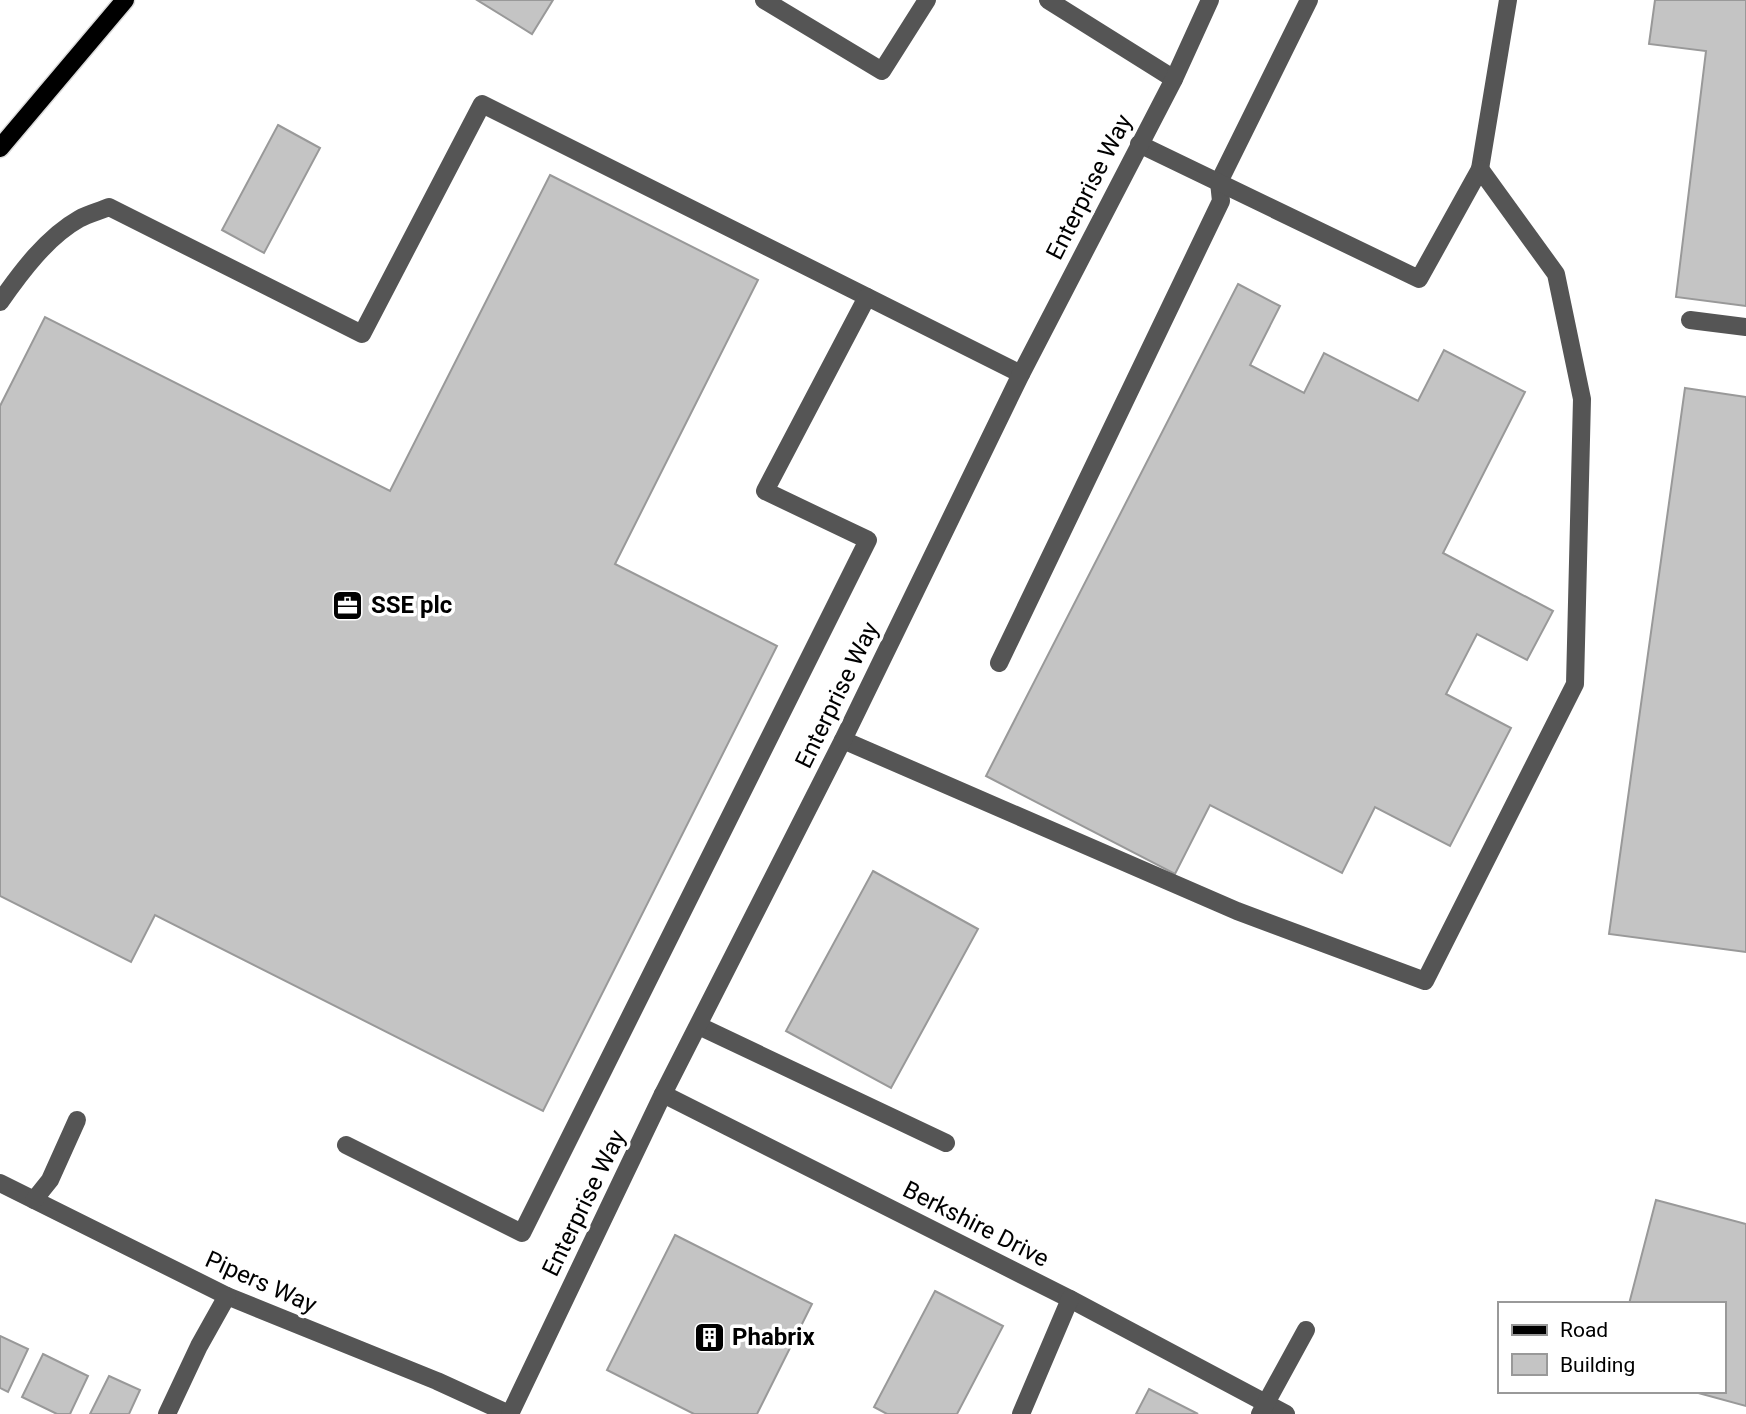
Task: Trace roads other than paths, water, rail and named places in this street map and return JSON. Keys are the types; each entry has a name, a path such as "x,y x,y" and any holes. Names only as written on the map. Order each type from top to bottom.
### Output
{"main road":[{"path":"0,148 125,0"}],"street":[{"path":"764,0 882,71 927,0"},
{"path":"1048,0 1174,79"},
{"name":"Enterprise Way","path":"509,1414 663,1094 843,740 1021,374 1174,79 1210,0"},
{"path":"999,663 1221,201 1219,182 1309,0"},
{"path":"1139,144 1419,279 1480,169 1508,0"},
{"path":"0,302 22,270 50,243 78,219 109,207 362,334 482,104 1021,374"},
{"path":"843,740 1237,911 1424,981 1575,684 1582,399 1556,274 1480,169"},
{"path":"346,1145 522,1233 868,540 765,491 867,298"},
{"path":"1690,320 1746,327"},
{"path":"698,1026 946,1143"},
{"name":"Berkshire Drive","path":"663,1094 1070,1299 1262,1409 1286,1414"},
{"path":"34,1200 50,1181 77,1120"},
{"name":"Pipers Way","path":"0,1182 227,1296 437,1381 509,1414"},
{"path":"167,1414 199,1346 227,1296"},
{"path":"1021,1414 1070,1299"},
{"path":"1262,1409 1306,1330"}],"place":[{"name":"SSE plc","path":"348,605"},
{"name":"Phabrix","path":"709,1337"}]}
